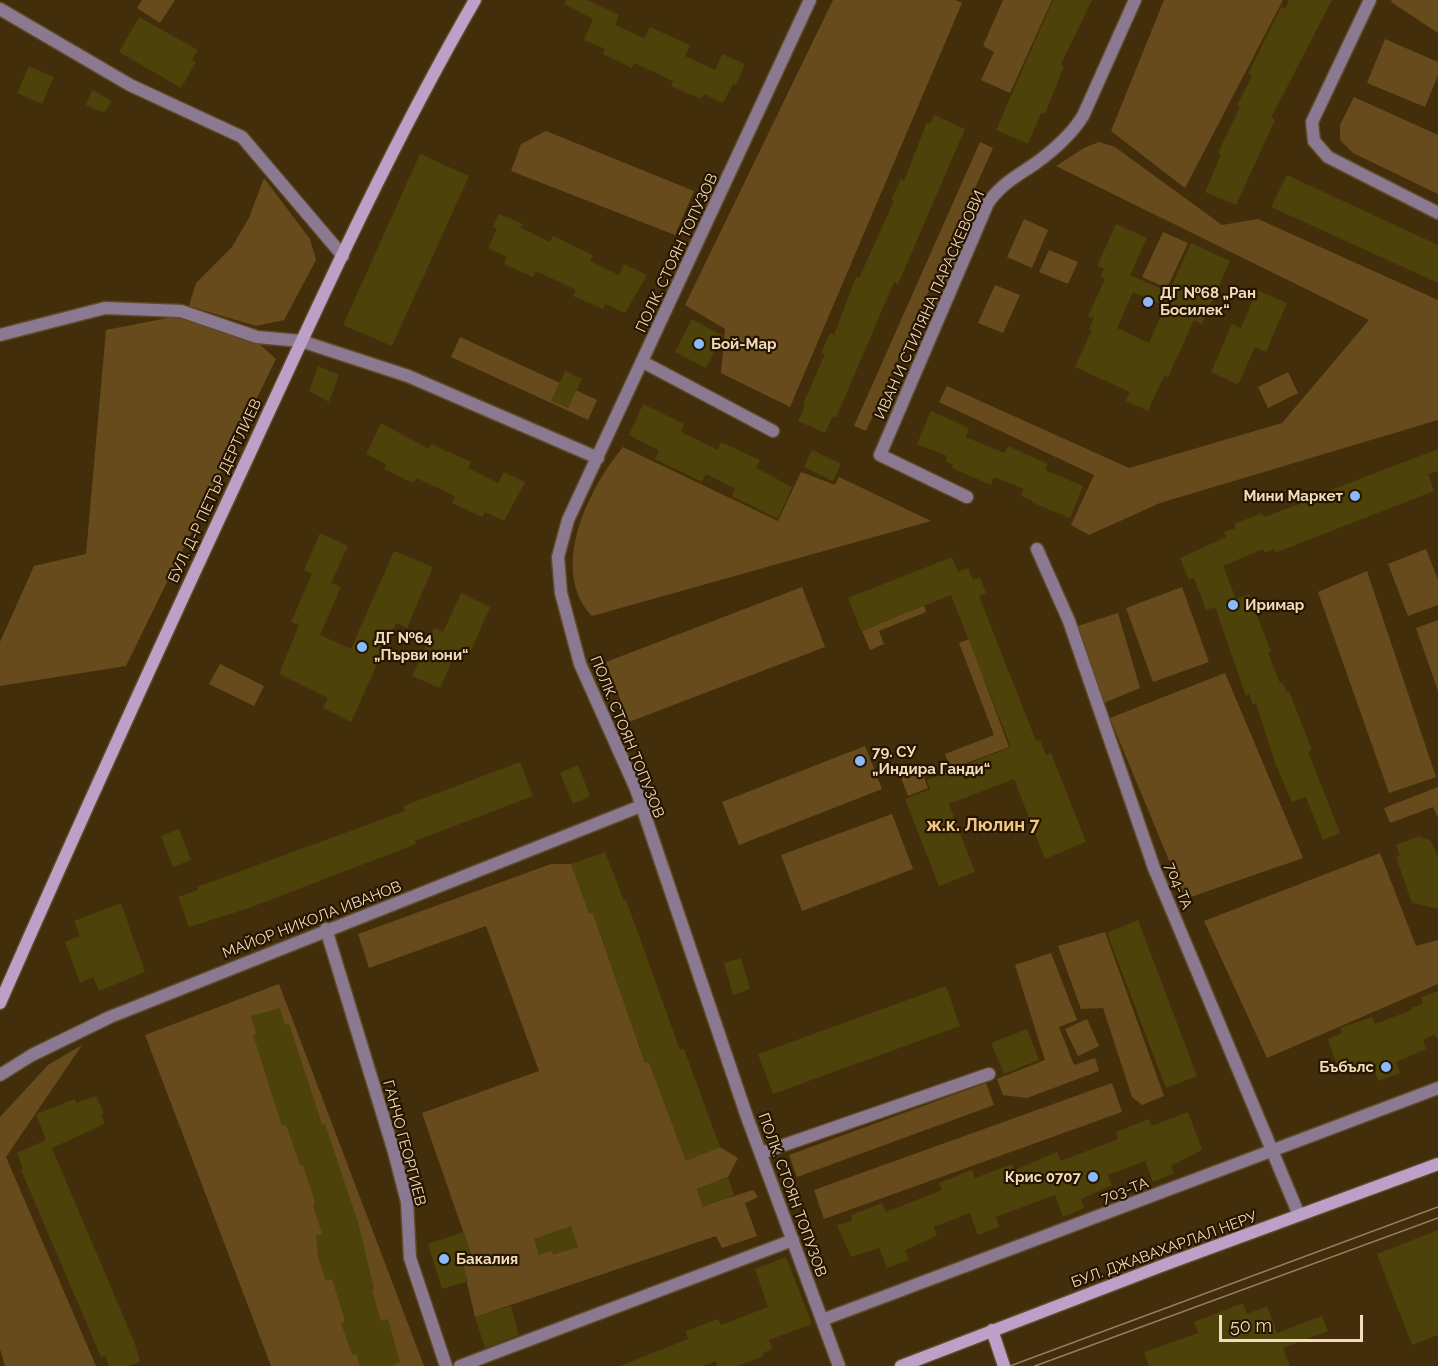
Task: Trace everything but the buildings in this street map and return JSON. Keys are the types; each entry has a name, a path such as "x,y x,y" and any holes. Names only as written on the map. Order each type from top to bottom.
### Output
{"main road":[{"name":"БУЛ. Д-Р ПЕТЪР ДЕРТЛИЕВ","path":"0,1003 135,698 302,341 429,80 475,0"},
{"name":"БУЛ. ДЖАВАХАРЛАЛ НЕРУ","path":"901,1366 1438,1164"},
{"path":"992,1330 1004,1366"}],"street":[{"name":"ПОЛК. СТОЯН ТОПУЗОВ","path":"810,0 568,520 558,557 561,593 580,664 642,806 761,1154 839,1366"},
{"name":"ИВАН И СТИЛЯНА ПАРАСКЕВОВИ","path":"967,497 880,454 988,203 1008,180 1051,151 1074,129 1083,116 1135,0"},
{"path":"1370,0 1312,122 1314,141 1328,157 1438,213"},
{"path":"0,9 130,85 242,137 343,255"},
{"path":"0,336 105,308 158,308 182,311 257,337 302,341 408,376 598,458"},
{"path":"643,362 773,431"},
{"name":"704-ТА","path":"1037,549 1069,621 1154,868 1274,1150 1299,1215"},
{"name":"МАЙОР НИКОЛА ИВАНОВ","path":"0,1075 32,1055 110,1017 326,929 642,806"},
{"name":"ГАНЧО ГЕОРГИЕВ","path":"326,929 394,1152 407,1202 410,1258 446,1366"},
{"path":"761,1154 989,1074"},
{"name":"703-ТА","path":"822,1320 1438,1088"},
{"path":"460,1366 793,1240"}],"shaded area":[{"path":"142,0 175,0 160,23 137,8"},
{"path":"833,0 955,0 962,3 790,407 721,373 725,329 685,305"},
{"path":"1003,0 1052,0 1010,93 981,80 994,52 983,46"},
{"path":"1164,0 1283,0 1185,188 1111,131"},
{"path":"1392,0 1438,0 1438,33 1391,2"},
{"path":"1385,39 1438,62 1438,75 1425,107 1367,83"},
{"path":"1354,97 1438,135 1438,194 1353,153 1340,140 1340,125"},
{"path":"546,131 694,191 675,235 511,171 521,144"},
{"path":"980,142 993,148 866,431 854,426"},
{"path":"1099,142 1115,147 1222,225 1258,219 1438,300 1438,420 1160,503 1089,535 1071,525 1094,475 939,402 947,386 1129,468 1282,423 1369,320 1056,166 1084,148"},
{"path":"264,178 310,239 316,260 284,320 256,326 189,306 196,283 232,247 249,218"},
{"path":"1024,219 1048,230 1032,268 1007,257"},
{"path":"1163,232 1188,243 1167,288 1142,277"},
{"path":"1049,250 1078,262 1068,284 1039,272"},
{"path":"995,285 1020,295 1003,333 978,323"},
{"path":"178,316 257,342 276,359 126,666 0,686 0,642 34,566 86,554 106,330"},
{"path":"460,337 597,400 588,420 451,357"},
{"path":"1288,372 1298,393 1268,408 1258,387"},
{"path":"623,447 778,521 801,472 835,485 839,477 931,521 592,616 579,597 574,576 574,553 578,529 598,484"},
{"path":"1426,549 1438,580 1438,605 1408,616 1388,564"},
{"path":"1367,571 1436,777 1389,793 1318,592"},
{"path":"802,587 825,647 629,722 606,662"},
{"path":"1182,587 1209,662 1153,682 1126,608"},
{"path":"924,605 926,612 879,631 884,644 870,650 862,631"},
{"path":"1118,613 1140,688 1104,703 1078,626"},
{"path":"1438,620 1438,691 1416,628"},
{"path":"969,639 1009,747 951,769 945,754 994,735 959,643"},
{"path":"220,664 264,686 254,706 209,684"},
{"path":"1225,673 1303,858 1185,899 1110,718"},
{"path":"865,746 882,789 739,845 722,802"},
{"path":"920,767 928,788 908,796 900,775"},
{"path":"1438,787 1438,818 1433,807 1390,823 1384,808"},
{"path":"892,814 913,869 802,911 781,855"},
{"path":"1380,853 1416,946 1438,940 1438,984 1267,1058 1204,921"},
{"path":"551,864 571,864 593,913 645,1063 649,1062 686,1160 720,1147 738,1158 728,1177 697,1189 703,1206 753,1190 758,1197 745,1203 757,1236 722,1248 716,1236 475,1317 461,1257 471,1254 422,1113 539,1071 486,926 369,968 358,934"},
{"path":"1105,932 1164,1096 1142,1105 1132,1097 1103,1008 1081,1009 1058,946"},
{"path":"1051,953 1077,1020 1059,1027 1074,1065 1095,1058 1099,1071 1027,1098 1003,1095 997,1079 1045,1060 1015,965"},
{"path":"279,984 424,1366 271,1366 145,1035"},
{"path":"1087,1019 1099,1046 1078,1056 1065,1029"},
{"path":"82,1045 6,1157 96,1366 5,1366 0,1349 0,1117 48,1065"},
{"path":"986,1083 994,1105 797,1177 789,1155"},
{"path":"1112,1083 1122,1112 824,1219 814,1190"}],"tram line":[{"path":"1010,1366 1438,1207"},
{"path":"1035,1366 1438,1218"}],"place":[{"name":"ДГ №68 „Ран Босилек“","path":"1148,302"},
{"name":"Бой-Мар","path":"699,344"},
{"name":"Мини Маркет","path":"1355,496"},
{"name":"Иримар","path":"1233,605"},
{"name":"ДГ №64 „Първи юни“","path":"362,647"},
{"name":"79. СУ „Индира Ганди“","path":"860,761"},
{"name":"Бъбълс","path":"1386,1067"},
{"name":"Крис 0707","path":"1093,1177"},
{"name":"Бакалия","path":"444,1259"}],"district":[{"name":"ж.к. Люлин 7","path":"983,826"}]}
